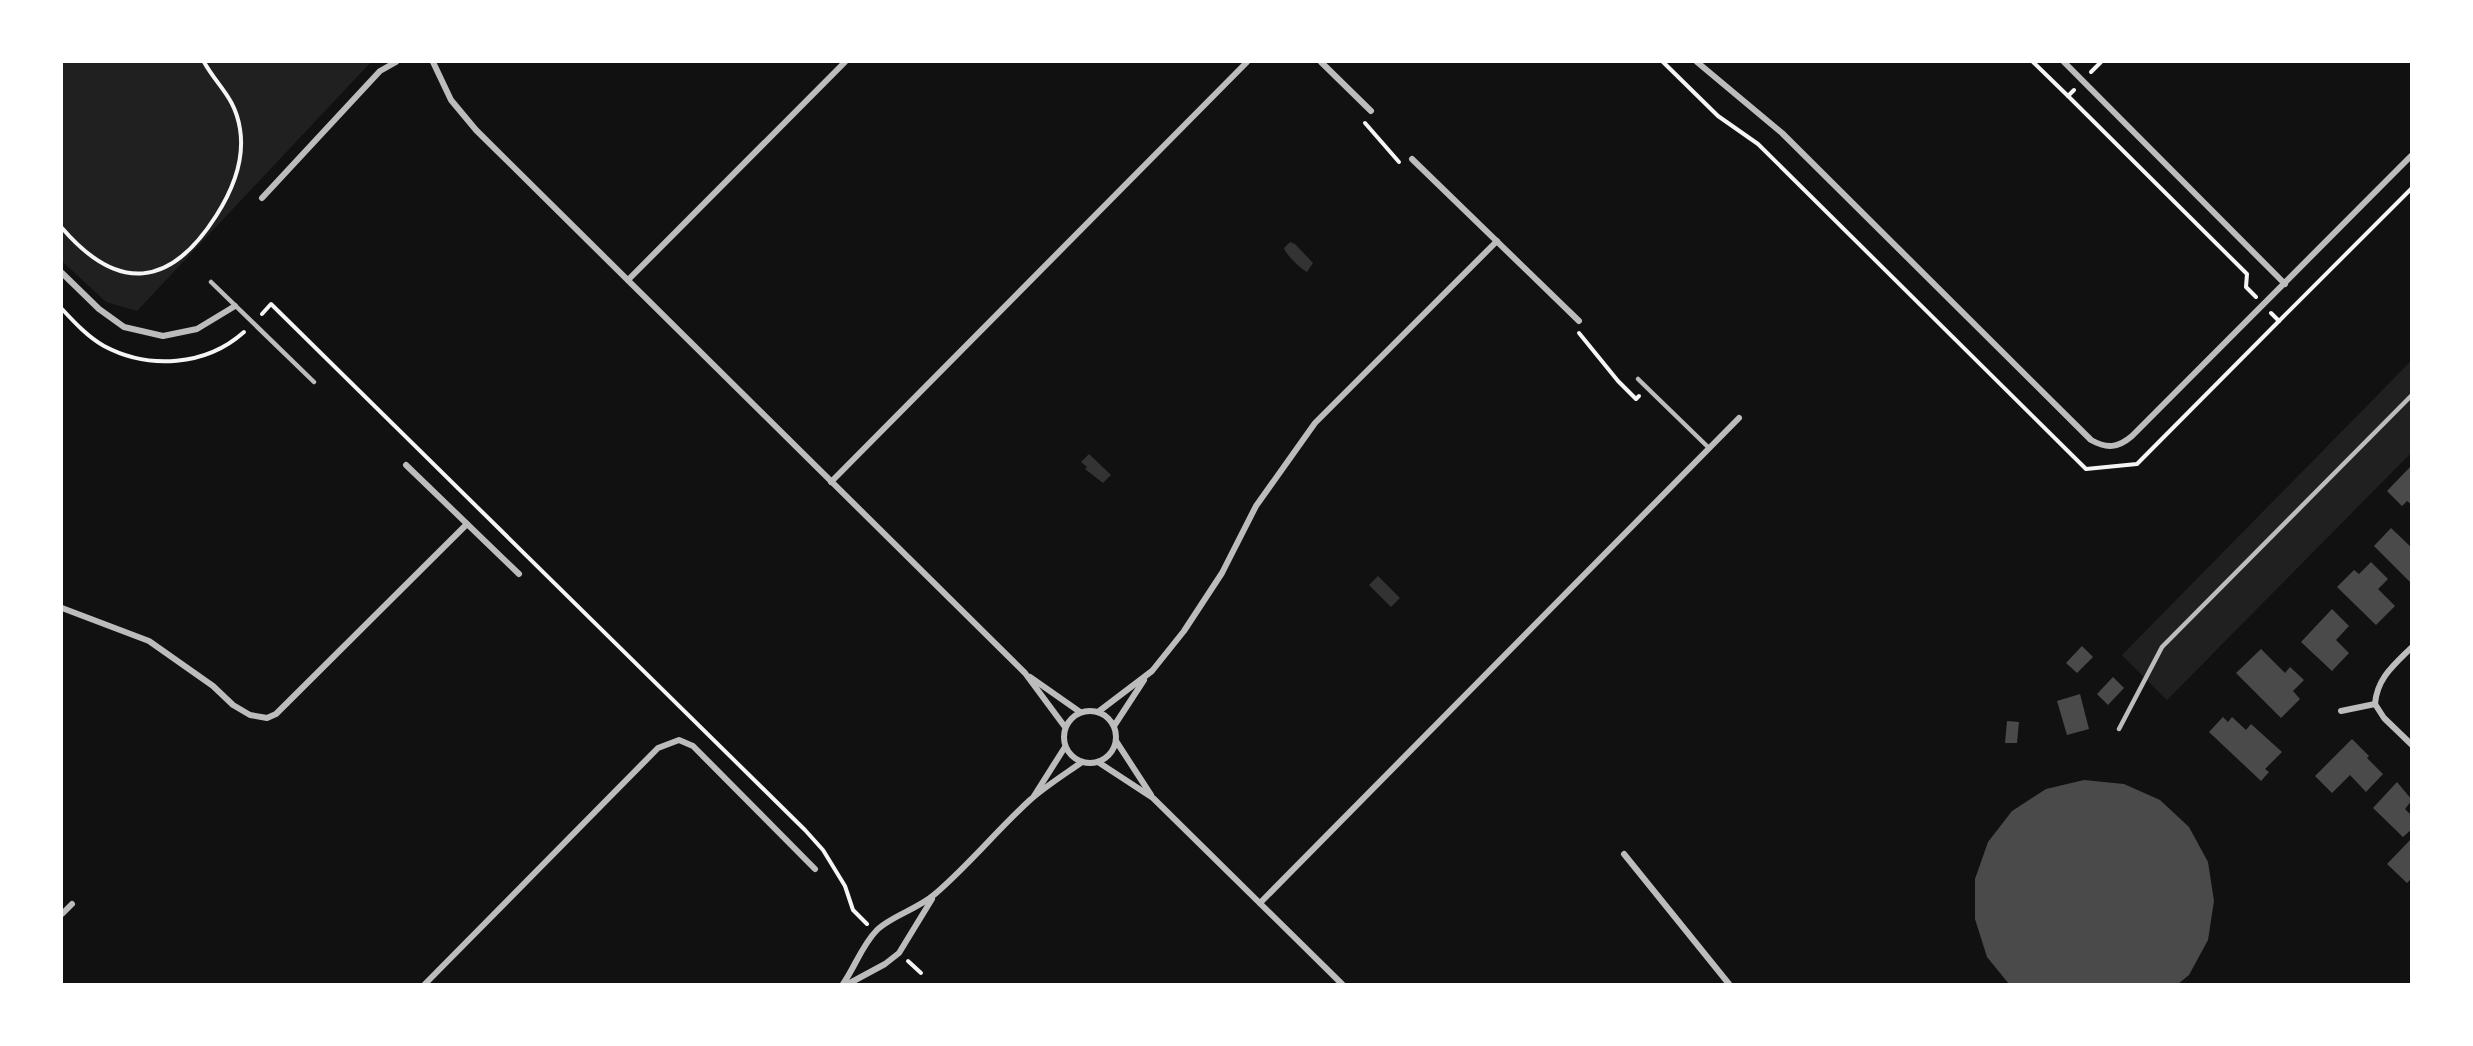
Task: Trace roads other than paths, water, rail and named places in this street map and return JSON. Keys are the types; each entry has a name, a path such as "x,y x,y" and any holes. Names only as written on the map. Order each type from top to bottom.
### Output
{"street":[{"path":"262,198 380,72 396,62"},
{"path":"433,62 451,100 476,130 1025,673 1065,727 1065,747 1032,799"},
{"path":"628,280 844,62"},
{"path":"831,482 1247,62"},
{"path":"1321,62 1371,111"},
{"path":"1697,62 1782,133 2091,440 2101,446 2113,447 2124,443 2132,436 2412,155"},
{"path":"2065,62 2285,284"},
{"path":"1412,159 1579,321"},
{"path":"1114,726 1148,675 1190,622 1222,573 1256,506 1315,423 1497,241"},
{"path":"62,273 99,309 124,327 164,336 196,329 235,306"},
{"path":"1260,903 1739,418"},
{"path":"406,465 519,574"},
{"path":"62,608 148,641 213,686 233,705 250,715 267,717 276,714 467,524"},
{"path":"2412,647 2383,677 2376,693 2375,704 2384,718 2412,745"},
{"path":"1025,673 1080,712"},
{"path":"1098,712 1148,675"},
{"path":"2341,711 2375,704"},
{"path":"1065,727 1074,715 1080,712 1098,712 1105,715 1114,726 1116,741 1153,798"},
{"path":"425,984 658,748 679,740 693,746 815,869"},
{"path":"1098,762 1110,754 1116,741"},
{"path":"1065,747 1069,753 1082,762 1098,762 1153,798 1342,984"},
{"path":"843,984 856,965 865,945 876,931 886,922 904,915 934,896 1032,799 1082,762"},
{"path":"1624,854 1729,984"},
{"path":"848,984 885,964 899,953 934,896"},
{"path":"62,914 72,904"}],"lane":[{"path":"212,282 314,382"},
{"path":"1638,379 1709,448"},
{"path":"2119,729 2162,646 2412,394"}]}
